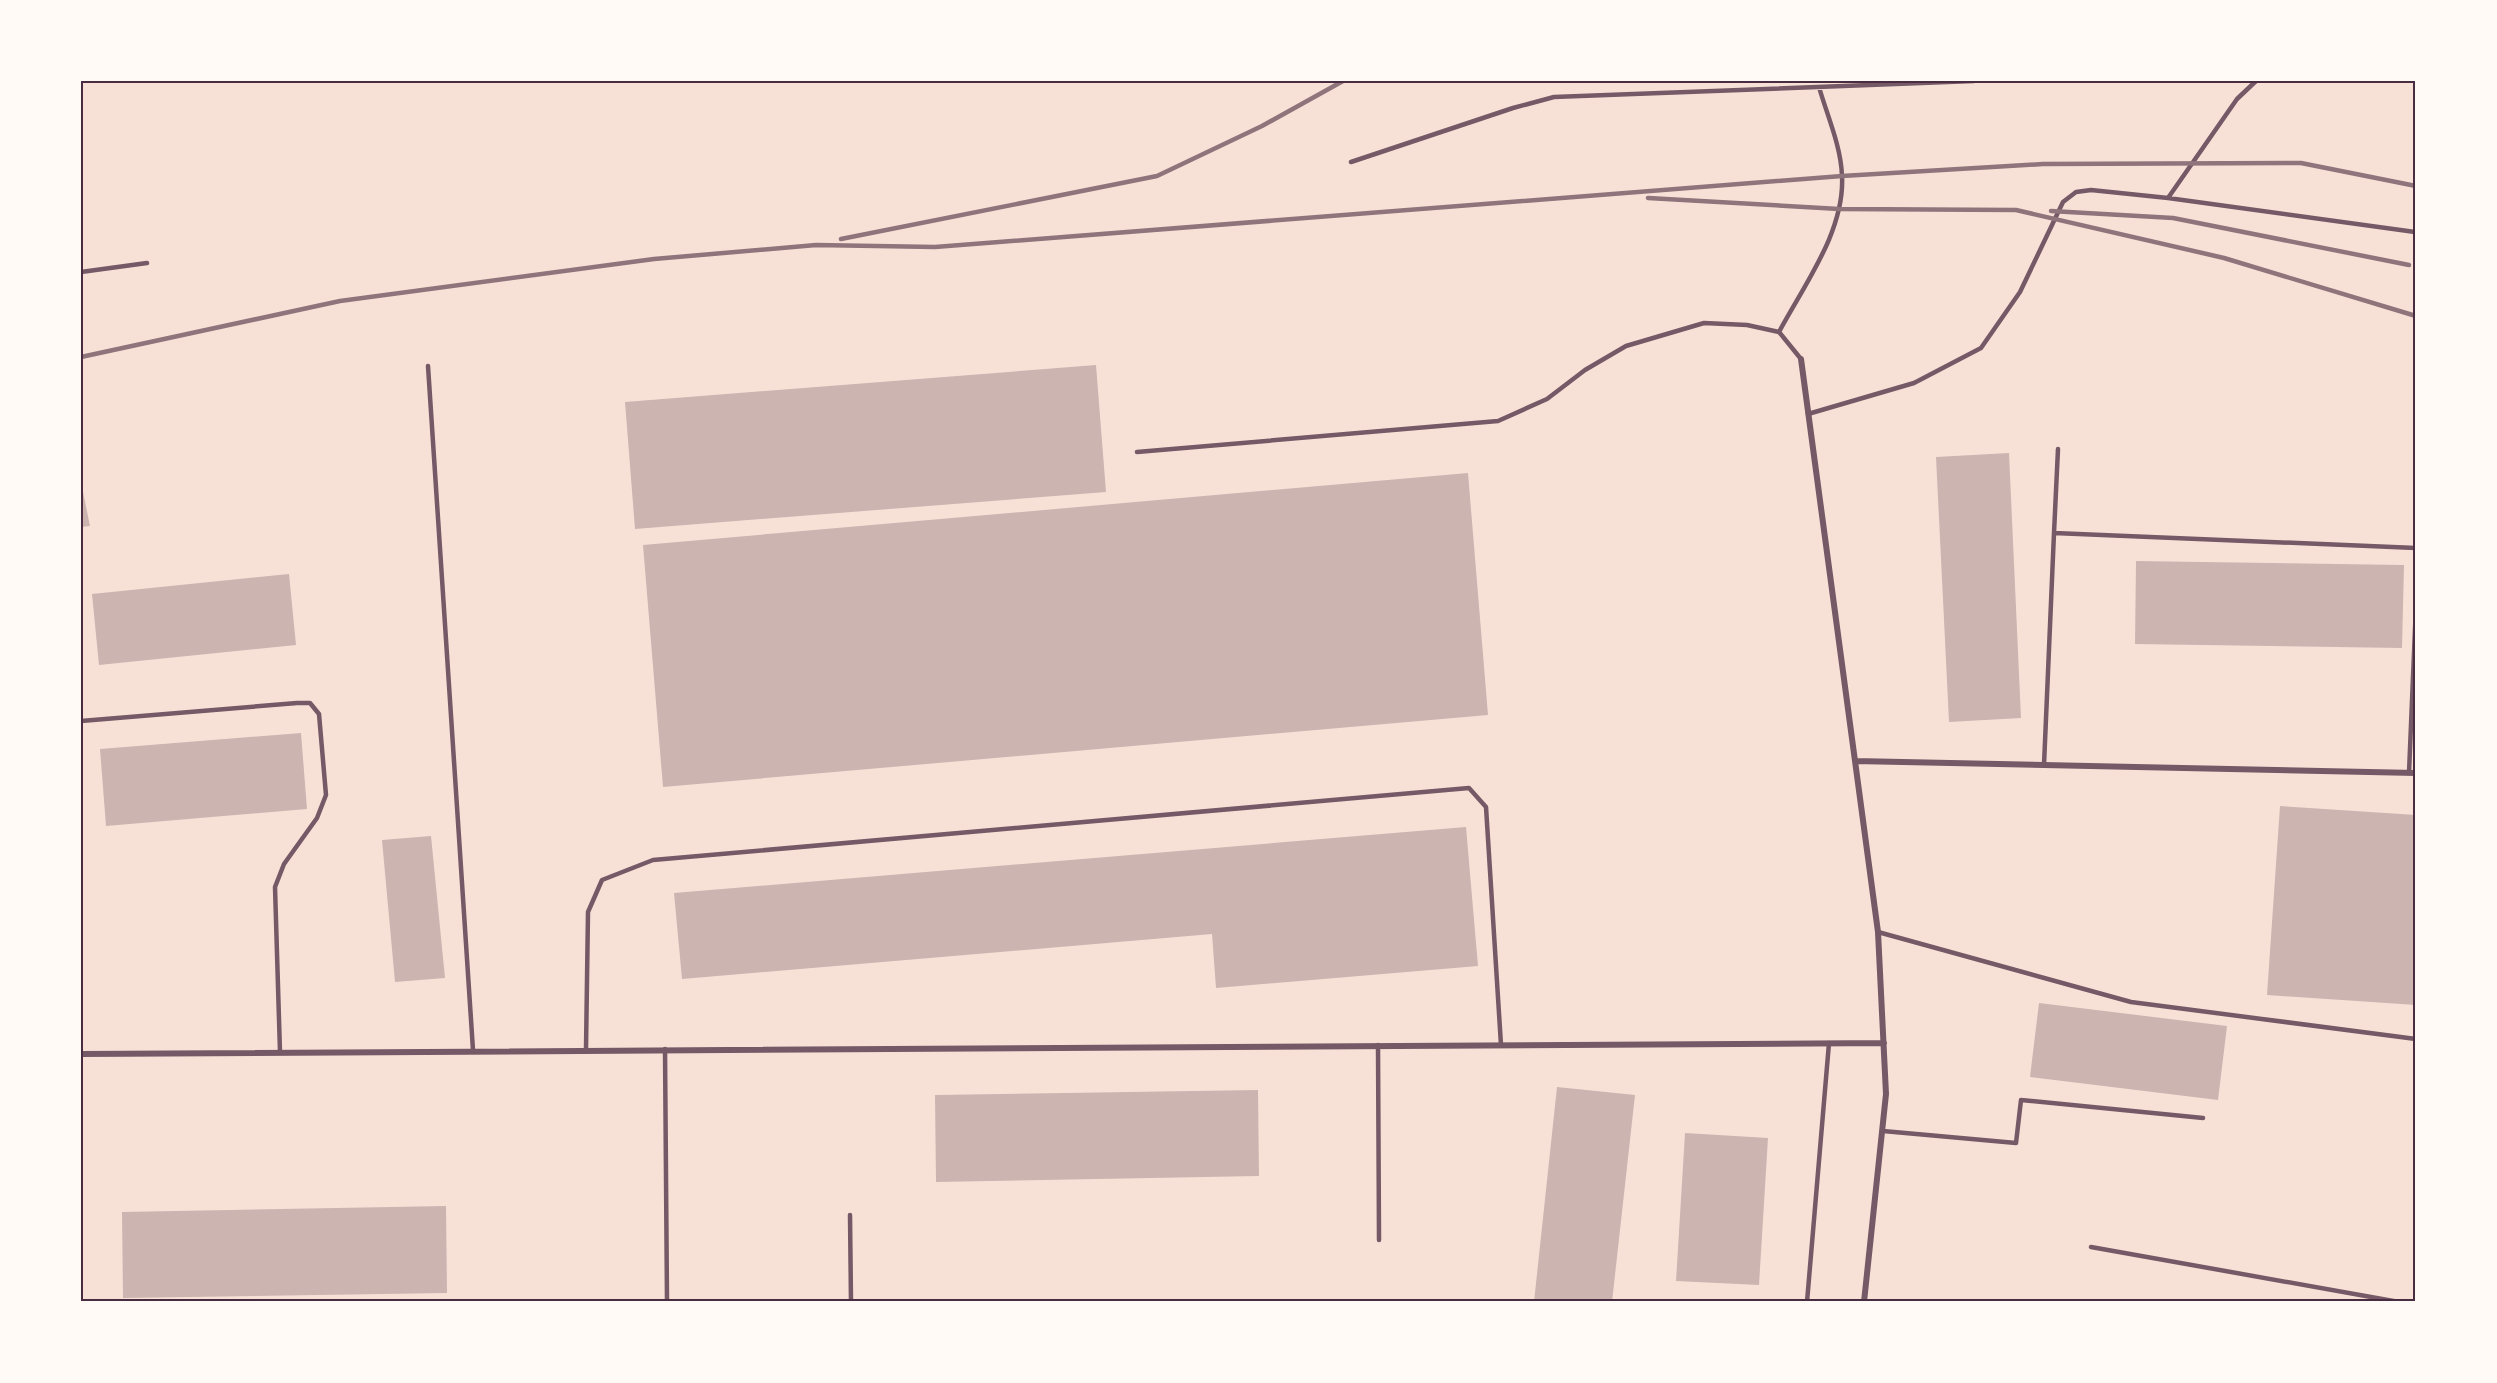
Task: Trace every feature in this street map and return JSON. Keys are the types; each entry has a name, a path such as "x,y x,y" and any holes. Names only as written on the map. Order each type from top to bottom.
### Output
{"street":[{"path":"1801,359 1878,932 1886,1094 1864,1302"},
{"path":"1855,761 2412,773"},
{"path":"81,1054 586,1049 1884,1043"}],"lane":[{"path":"1351,162 1513,108 1554,97 1974,81"},
{"path":"2168,198 2237,99 2256,81"},
{"path":"1779,332 1825,247 1839,209 1841,165 1819,87"},
{"path":"1808,414 1914,383 1981,348 2020,292 2063,202 2076,192 2091,190 2168,198 2415,231"},
{"path":"81,272 147,263"},
{"path":"1137,452 1498,421 1547,399 1585,370 1626,346 1704,323 1747,325 1779,332 1801,359"},
{"path":"428,366 473,1050"},
{"path":"2044,765 2058,449"},
{"path":"2054,533 2416,548"},
{"path":"2412,773 2416,605"},
{"path":"81,722 297,703 310,703 320,714 326,795 317,818 284,864 275,887 280,1052"},
{"path":"586,1049 588,912 602,880 653,860 1469,788 1486,807 1501,1044"},
{"path":"1878,932 2131,1002 2416,1039"},
{"path":"1807,1302 1829,1043"},
{"path":"1378,1045 1379,1240"},
{"path":"665,1049 666,1302"},
{"path":"1882,1131 2016,1143 2021,1100 2203,1118"},
{"path":"850,1215 851,1302"},
{"path":"2091,1247 2399,1302"}],"building":[{"path":"1096,365 1106,492 635,529 625,402"},
{"path":"2009,453 2021,718 1949,722 1936,457"},
{"path":"1468,473 1488,715 663,787 643,545"},
{"path":"81,482 90,526 81,527"},
{"path":"2136,561 2404,565 2402,648 2135,644"},
{"path":"289,574 296,645 99,665 92,594"},
{"path":"301,733 307,809 106,826 100,749"},
{"path":"2280,806 2416,815 2416,1005 2267,995"},
{"path":"1466,827 1478,966 1216,988 1212,934 682,979 674,893"},
{"path":"431,836 445,978 395,982 382,840"},
{"path":"2039,1003 2227,1026 2218,1100 2030,1077"},
{"path":"1557,1087 1635,1095 1612,1302 1534,1302"},
{"path":"1258,1090 1259,1176 936,1182 935,1095"},
{"path":"1685,1133 1768,1138 1759,1285 1676,1281"},
{"path":"446,1206 447,1293 123,1298 122,1212"}],"railway":[{"path":"841,239 1157,176 1262,126 1343,81"},
{"path":"81,357 340,301 654,259 816,245 935,247 1842,176 2043,164 2301,163 2416,186"},
{"path":"1648,198 1839,209 2016,210 2224,258 2416,316"},
{"path":"2051,211 2173,218 2409,265"}]}
